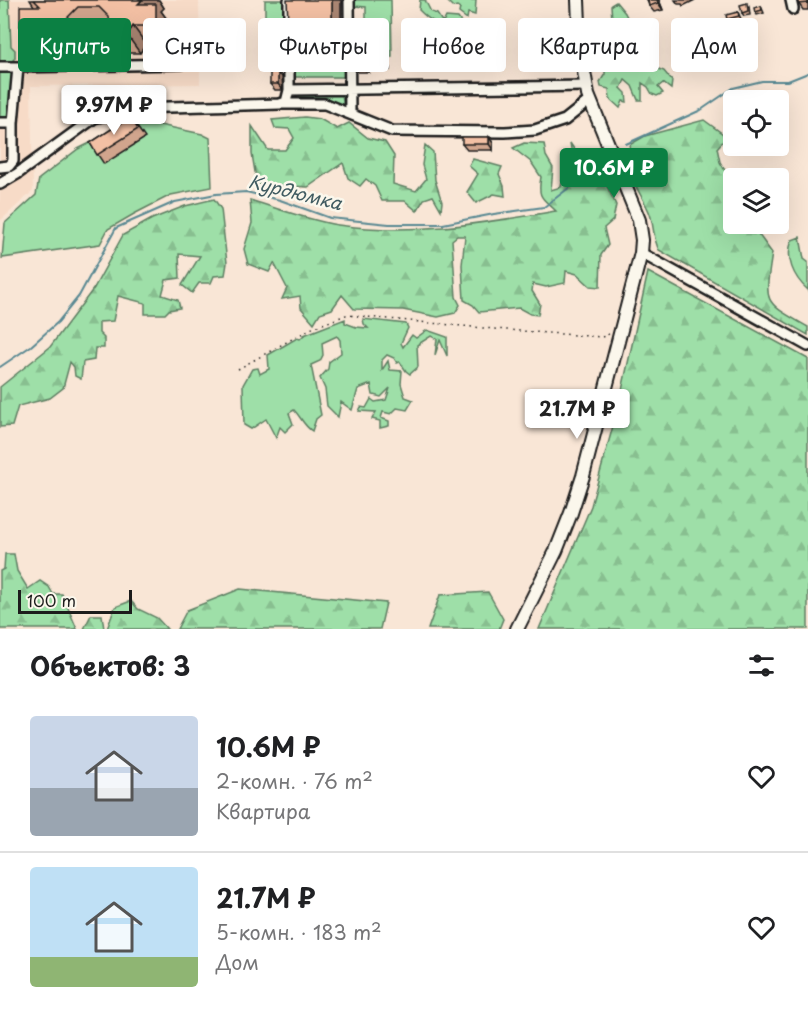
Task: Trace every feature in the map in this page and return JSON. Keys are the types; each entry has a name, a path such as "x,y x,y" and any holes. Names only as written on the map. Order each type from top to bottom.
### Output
{"main road":[{"path":"517,629 556,551 571,513 641,253 639,220 586,86 580,48 578,0"}],"street":[{"path":"289,0 289,18"},
{"path":"349,0 349,18"},
{"path":"0,67 18,67 13,123 13,161 9,166 0,167"},
{"path":"283,104 288,100 290,72"},
{"path":"350,72 350,114"},
{"path":"290,90 586,86"},
{"path":"0,184 94,118 133,108 325,104 392,131 505,132 535,130 565,120 590,100"},
{"path":"0,123 13,123"},
{"path":"641,253 808,346"}],"path":[{"path":"238,369 310,329 346,315 602,337 621,330"}],"shaded area":[{"path":"1,0 199,0 199,18 143,18 143,72 200,72 200,84 31,86 33,191 0,221 0,98 2,76 5,72"}],"green space":[{"path":"0,0 9,0 11,46 15,50 15,58 12,61 0,61"},
{"path":"265,0 286,0 286,18 265,18"},
{"path":"352,0 391,0 392,57 389,57 389,18 366,18 366,7 354,6"},
{"path":"420,0 425,0 431,12 440,18 429,18 419,10"},
{"path":"446,0 476,0 475,15 468,13 467,18 459,13 460,8 453,7"},
{"path":"616,2 628,18 612,18 611,5"},
{"path":"659,69 664,71 672,81 671,89 663,83 658,87 663,93 657,96 642,83 642,100 638,100 632,86 625,80 621,88 626,93 627,102 623,101 620,108 610,99 609,89 601,87 600,82 605,72 659,72"},
{"path":"292,72 345,72 345,77 292,76"},
{"path":"0,73 12,73 13,76 10,116 0,120"},
{"path":"299,94 342,94 344,110 299,101"},
{"path":"305,117 320,119 337,129 349,123 368,138 385,142 394,156 393,184 416,191 426,179 422,165 425,145 433,152 435,180 442,202 441,210 433,196 424,199 417,211 405,201 382,201 375,186 366,179 360,186 348,178 343,163 308,187 257,184 252,154 252,126 268,150 285,150 294,138 289,129 275,128 272,120"},
{"path":"136,120 202,134 210,138 212,187 171,195 108,229 100,244 2,258 5,223 36,195 39,179 78,149"},
{"path":"704,120 723,134 723,141 717,148 724,168 723,234 758,234 772,253 768,283 770,300 782,312 808,327 808,335 659,250 650,214 631,178 626,163 627,152 631,144 645,136"},
{"path":"524,143 544,144 546,156 553,168 551,190 561,187 564,173 573,161 570,143 582,161 600,172 616,205 613,220 604,228 608,245 601,255 600,287 590,286 577,274 566,271 565,283 546,287 533,284 532,291 540,304 538,315 530,314 519,308 479,312 464,300 462,265 465,236 457,236 452,240 456,297 460,305 455,313 438,317 403,310 354,309 342,295 332,309 320,313 314,323 301,308 300,296 282,299 287,288 274,263 269,272 248,264 244,249 252,223 250,200 327,223 393,229 448,227 556,211 542,197 541,177 531,162 513,148"},
{"path":"473,159 502,167 499,174 505,196 494,194 476,203 467,192 478,174 469,166"},
{"path":"214,199 221,209 227,263 225,275 214,276 211,283 199,283 192,293 182,285 200,256 179,254 180,278 166,280 162,295 178,300 180,308 169,310 165,314 145,314 145,303 118,296 113,321 99,322 99,333 104,338 104,348 95,348 94,360 83,362 81,379 75,376 74,367 70,362 63,388 50,398 18,406 12,426 0,427 0,387 50,347 94,288 123,235 152,219 185,206"},
{"path":"800,237 804,259 808,262 808,290 794,273 789,254 792,240"},
{"path":"648,272 808,359 808,629 539,629 591,506 619,404"},
{"path":"345,319 345,323 368,328 363,319 406,324 408,328 401,343 403,347 412,335 416,338 427,330 447,337 447,356 440,340 435,355 437,339 431,336 417,345 418,367 410,374 394,358 387,355 382,360 382,370 388,361 390,370 402,371 401,384 405,397 413,400 407,410 397,408 391,414 383,412 381,418 389,421 389,426 380,428 380,421 372,419 376,412 359,411 361,407 366,408 371,399 375,402 386,400 390,388 381,397 373,395 371,384 358,389 352,410 341,402 338,417 327,406 325,389 320,378 328,369 329,362 341,353 340,340 337,336 322,343 323,355 320,361 311,365 321,415 316,419 312,431 294,410 289,413 293,424 285,432 280,427 276,438 266,419 251,429 244,425 243,385 252,369 258,368 260,374 269,369 268,355 297,338 300,339 304,335"},
{"path":"5,554 14,554 17,571 28,589 40,581 49,587 53,594 62,594 77,629 0,629 0,571 4,569"},
{"path":"240,589 386,603 380,629 177,629 187,610"},
{"path":"488,592 503,619 499,629 428,629 440,595"},
{"path":"131,601 138,609 157,618 167,629 107,629 115,607"},
{"path":"91,615 102,615 104,629 84,629"}],"building":[{"path":"34,0 142,0 138,4 156,4 156,18 143,18 143,26 133,26 131,29 131,18 109,18 99,7 78,7 67,18 20,18 20,6 40,6"},
{"path":"287,0 332,0 332,18 288,18"},
{"path":"648,0 657,0 658,3 649,6"},
{"path":"798,0 808,0 808,3 799,4"},
{"path":"747,3 748,11 742,13 740,5"},
{"path":"761,6 762,10 755,12 754,8"},
{"path":"738,12 739,16 727,18 726,15"},
{"path":"270,72 278,72 278,84 270,84"},
{"path":"130,117 138,129 97,155 90,143"},
{"path":"462,137 489,137 489,144 462,144"}],"waterway":[{"name":"Курдюмка","path":"626,144 701,110 733,88 762,81 788,81 808,73"},
{"name":"Курдюмка","path":"0,367 31,346 58,322 79,296 116,228 175,202 216,194 246,192 280,200 330,218 389,224 443,224 544,207 604,161"}]}
